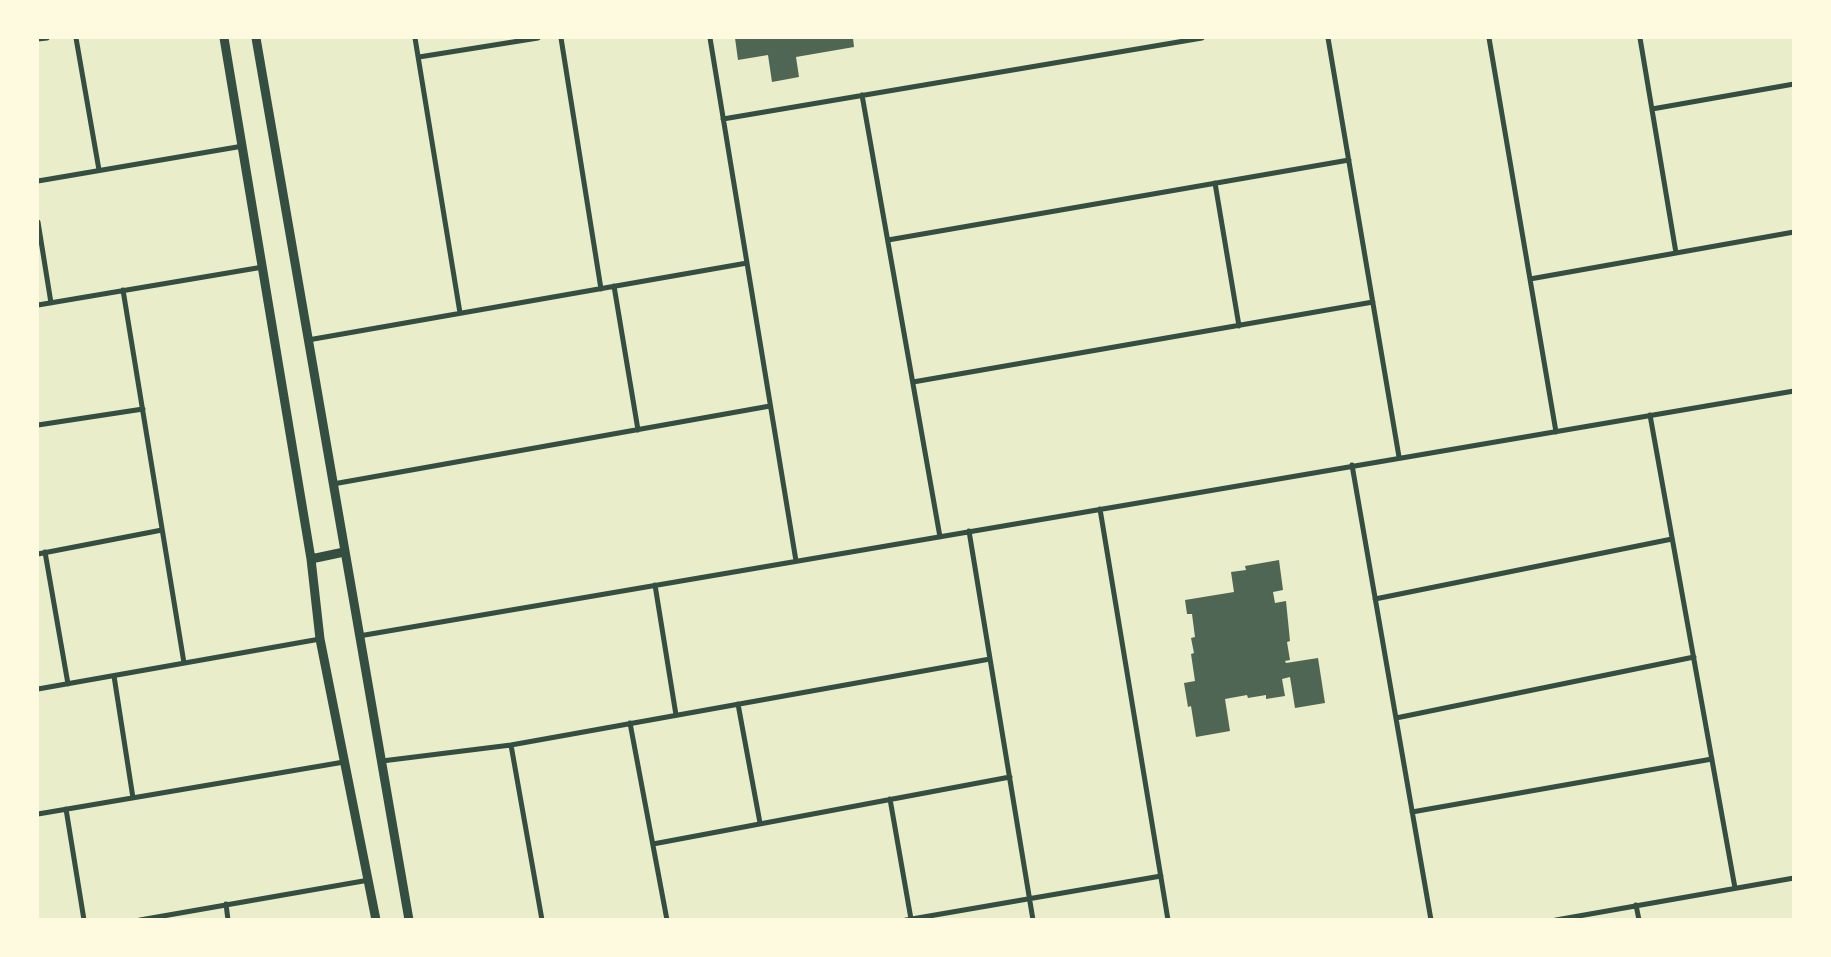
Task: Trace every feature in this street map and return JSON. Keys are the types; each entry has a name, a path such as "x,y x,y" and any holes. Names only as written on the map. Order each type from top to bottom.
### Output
{"main road":[{"path":"224,38 311,559 320,639 370,880 376,920"},
{"path":"256,38 409,920"},
{"path":"311,559 344,552"}],"street":[{"path":"38,39 47,38"},
{"path":"76,38 99,170"},
{"path":"416,38 460,314"},
{"path":"419,57 538,38"},
{"path":"561,38 602,288"},
{"path":"710,38 796,561"},
{"path":"723,119 1202,38"},
{"path":"1328,38 1399,457"},
{"path":"1489,38 1556,432"},
{"path":"1640,38 1676,253"},
{"path":"1652,109 1794,84"},
{"path":"862,95 940,537"},
{"path":"38,181 243,146"},
{"path":"888,240 1349,160"},
{"path":"1215,183 1239,326"},
{"path":"38,222 51,303"},
{"path":"1530,279 1794,232"},
{"path":"308,340 747,263"},
{"path":"38,305 263,267"},
{"path":"614,286 638,430"},
{"path":"123,290 184,663"},
{"path":"913,382 1373,302"},
{"path":"359,636 1399,457 1793,392"},
{"path":"332,484 770,406"},
{"path":"38,425 143,409"},
{"path":"1650,415 1736,888"},
{"path":"1352,465 1431,920"},
{"path":"1100,509 1168,920"},
{"path":"38,554 162,530"},
{"path":"969,531 1034,920"},
{"path":"1375,599 1672,539"},
{"path":"45,552 68,684"},
{"path":"655,585 676,715"},
{"path":"38,689 320,639"},
{"path":"1396,718 1694,658"},
{"path":"382,761 511,745 990,659"},
{"path":"114,676 132,798"},
{"path":"738,704 760,824"},
{"path":"630,724 667,920"},
{"path":"511,745 542,920"},
{"path":"1412,812 1712,759"},
{"path":"38,814 344,762"},
{"path":"653,844 1010,777"},
{"path":"890,799 909,919 1161,876"},
{"path":"66,809 84,920"},
{"path":"1556,920 1794,878"},
{"path":"140,920 370,880"},
{"path":"226,904 228,920"},
{"path":"1636,905 1639,920"}],"building":[{"path":"735,38 853,38 854,47 796,57 799,77 772,82 768,55 738,60"},
{"path":"1279,560 1283,590 1273,592 1275,603 1286,601 1290,641 1287,642 1290,660 1285,661 1286,663 1318,658 1325,703 1295,708 1290,677 1282,679 1285,696 1266,699 1266,695 1248,698 1247,695 1225,699 1230,731 1196,737 1191,706 1188,707 1184,683 1195,681 1191,654 1194,653 1191,638 1195,637 1192,614 1187,614 1185,600 1234,592 1231,572 1246,570 1245,566"}]}
